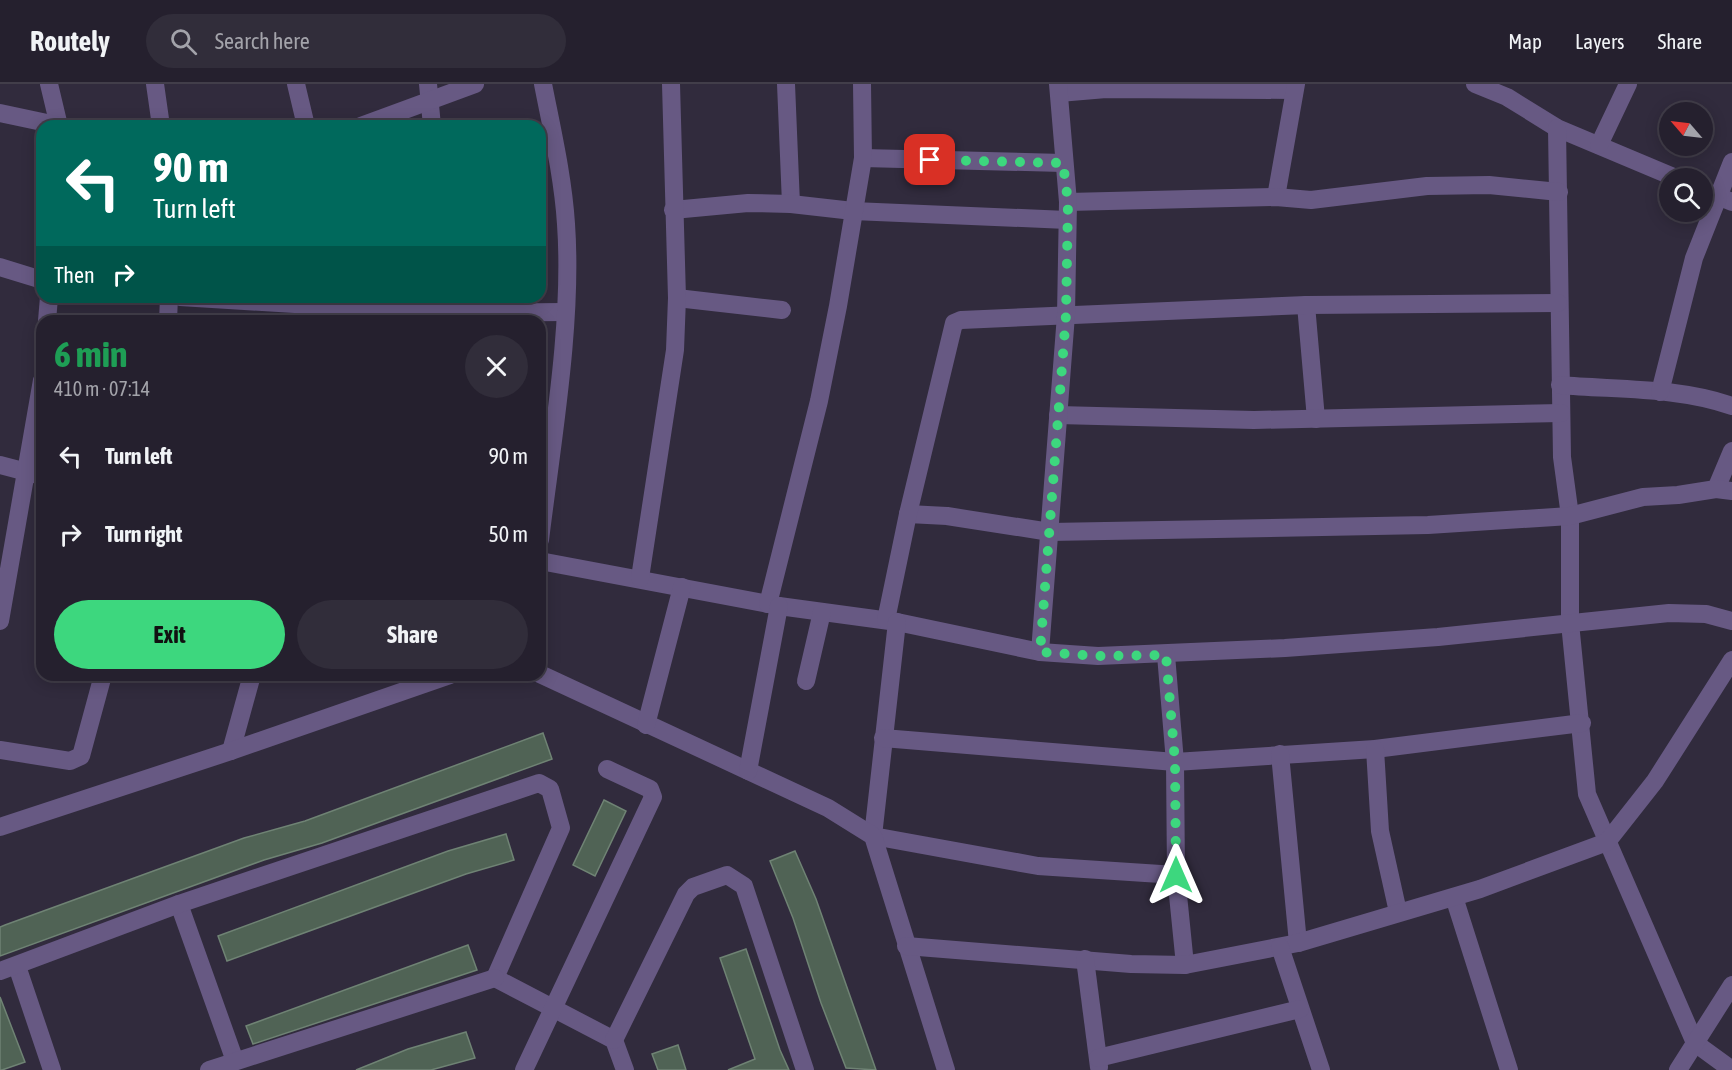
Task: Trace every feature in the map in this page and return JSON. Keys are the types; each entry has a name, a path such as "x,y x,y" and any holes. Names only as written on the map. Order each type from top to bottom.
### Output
{"street":[{"path":"50,84 59,120"},
{"path":"155,84 160,120"},
{"path":"296,84 305,120"},
{"path":"373,120 429,93 475,84"},
{"path":"543,84 558,162 566,225 565,312 546,492"},
{"path":"640,579 675,350 677,298 671,84"},
{"path":"786,84 792,204"},
{"path":"748,771 773,605 819,400 863,158 862,84"},
{"path":"1475,84 1509,91 1557,128 1659,171"},
{"path":"1599,145 1628,84"},
{"path":"1040,652 1066,315 1068,211 1059,88 1295,87 1276,197"},
{"path":"429,93 431,120"},
{"path":"0,113 36,121"},
{"path":"1557,128 1562,457 1570,516 1570,623 1582,723 1587,794 1695,1043 1732,1070"},
{"path":"863,158 1063,163"},
{"path":"1660,392 1694,258 1732,162"},
{"path":"673,210 748,203 792,204 853,211 1068,211 1276,197 1311,201 1401,187 1479,185 1559,192"},
{"path":"0,267 36,278"},
{"path":"677,298 782,310"},
{"path":"253,303 314,308 565,312"},
{"path":"946,1070 873,836 891,621 908,514 954,323 961,320 1306,305 1558,303"},
{"path":"1306,305 1316,419"},
{"path":"1560,386 1660,392 1711,398 1732,406"},
{"path":"1058,415 1254,420 1561,413"},
{"path":"0,621 34,475 36,451"},
{"path":"908,514 947,516 1050,532 1428,525 1570,516 1643,497 1724,490 1732,451"},
{"path":"0,465 34,475"},
{"path":"546,562 773,605 891,621 1040,652 1098,656 1166,655 1438,637 1669,613 1706,614 1732,621"},
{"path":"646,725 682,587"},
{"path":"806,681 822,612"},
{"path":"1166,655 1175,762 1176,875 1185,965"},
{"path":"906,946 1131,964 1185,965 1289,945 1454,897 1607,842 1655,781 1732,660"},
{"path":"546,677 828,808 873,836 1038,866 1176,875"},
{"path":"0,750 70,761 81,756 101,681"},
{"path":"231,751 250,681"},
{"path":"0,827 231,751 433,681"},
{"path":"883,738 1175,762 1375,749 1582,723"},
{"path":"1375,749 1380,831 1398,912"},
{"path":"1280,754 1289,945 1300,1009 1321,1070"},
{"path":"524,1070 653,797 650,789 607,769"},
{"path":"52,1070 8,969 179,904 539,783 550,789 561,828 495,978"},
{"path":"614,1040 686,894 693,887 727,875 744,886 805,1070"},
{"path":"1454,897 1509,1070"},
{"path":"179,904 235,1061"},
{"path":"1085,959 1098,1064 1300,1009"},
{"path":"209,1070 495,978 614,1040 625,1070"},
{"path":"1678,1070 1732,985"}],"building":[{"path":"543,733 552,759 322,843 264,860 0,956 0,927 244,838 305,821"},
{"path":"604,800 626,811 595,876 573,865"},
{"path":"506,834 514,860 466,874 227,961 218,936 448,851"},
{"path":"795,851 816,899 876,1070 846,1068 821,1003 793,918 770,861"},
{"path":"468,945 477,970 253,1044 246,1026"},
{"path":"746,949 789,1070 728,1070 755,1059 720,958"},
{"path":"0,997 25,1062 2,1070 0,1070"},
{"path":"466,1032 475,1058 431,1070 356,1070 408,1049"},
{"path":"678,1045 686,1070 658,1070 652,1054"}],"route":[{"path":"930,160 1063,163 1068,202 1066,315 1040,652 1098,656 1166,655 1175,762 1176,875"}]}
